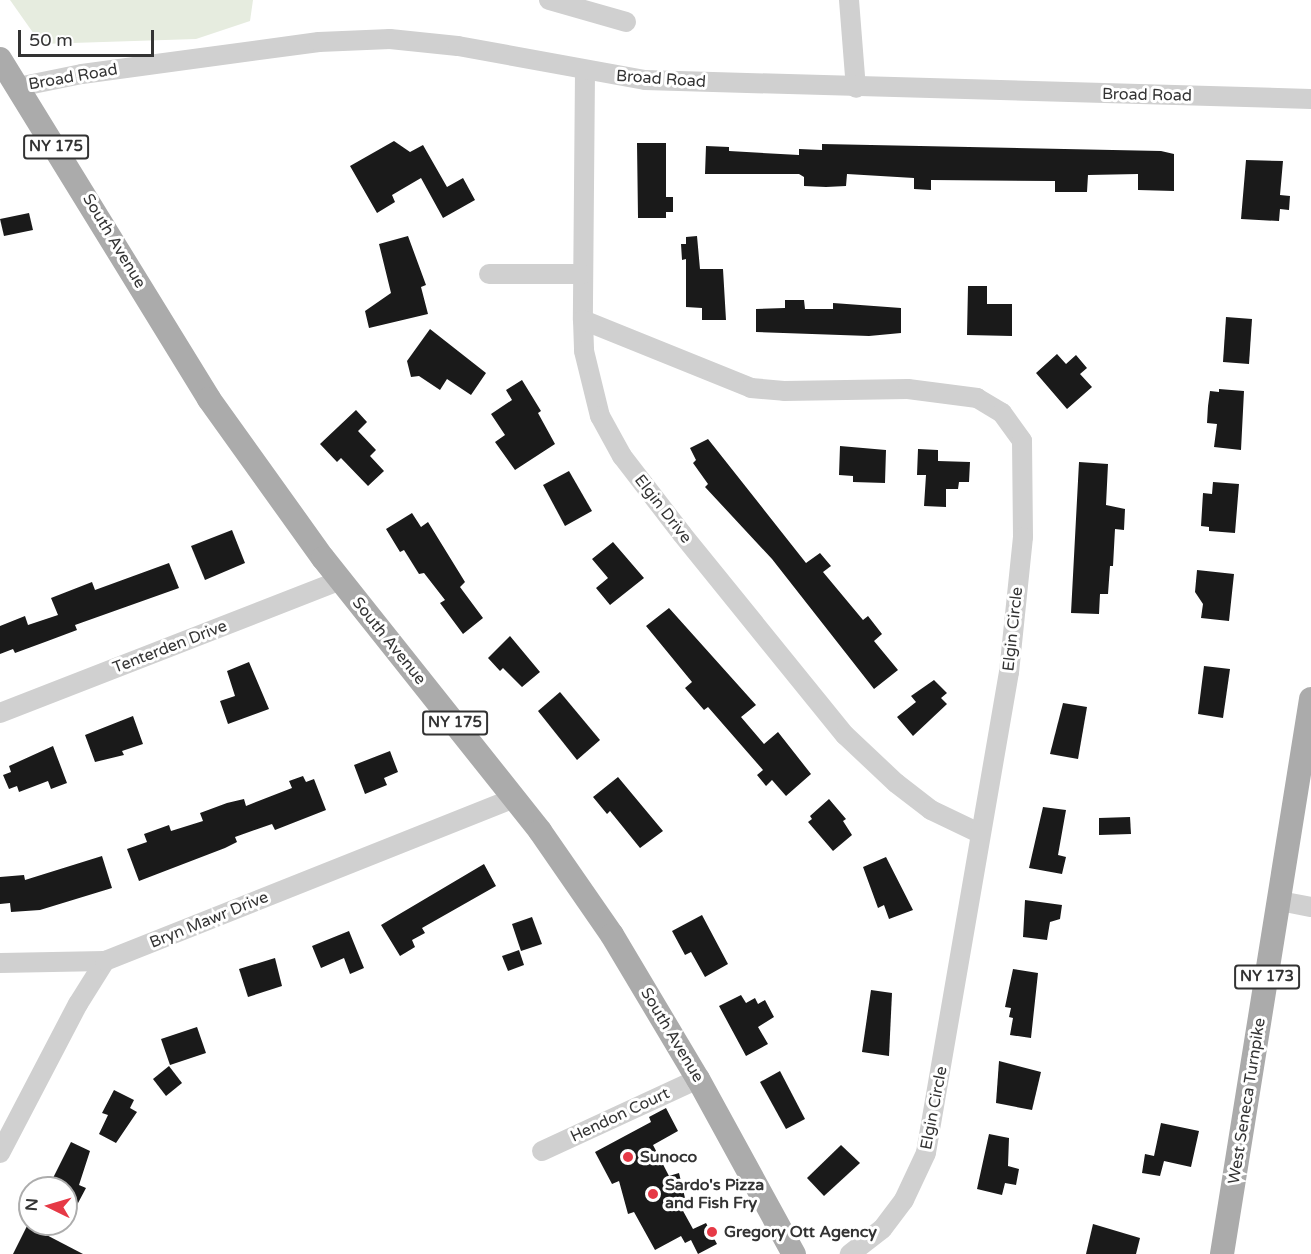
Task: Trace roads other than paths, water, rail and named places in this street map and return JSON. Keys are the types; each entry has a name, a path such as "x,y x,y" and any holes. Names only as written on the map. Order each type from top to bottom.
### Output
{"main road":[{"name":"South Avenue","path":"0,59 209,399 341,580 515,798 612,935 698,1079 794,1254"},
{"name":"West Seneca Turnpike","path":"1222,1254 1311,699"}],"street":[{"path":"549,0 626,22"},
{"path":"849,0 856,88"},
{"name":"Broad Road","path":"18,87 82,74 307,44 390,39 458,46 585,72 645,80 856,88 1311,99"},
{"name":"Elgin Drive","path":"585,72 582,274 584,351 600,416 622,456 845,735 896,783 931,810 981,834"},
{"path":"489,274 582,274"},
{"name":"Elgin Circle","path":"583,320 751,388 938,390 977,398 1002,413 1022,441 1025,458 1023,537 1009,672 926,1153 904,1200 882,1229 850,1254"},
{"name":"Tenterden Drive","path":"0,713 341,580"},
{"name":"Bryn Mawr Drive","path":"105,962 515,798"},
{"path":"1280,901 1311,907"},
{"path":"0,963 105,962"},
{"path":"0,1153 78,1004 105,962"},
{"name":"Hendon Court","path":"542,1151 698,1079"}],"place":[{"name":"Sunoco","path":"628,1157"},
{"name":"Sardo's Pizza and Fish Fry","path":"653,1194"},
{"name":"Gregory Ott Agency","path":"712,1232"}]}
